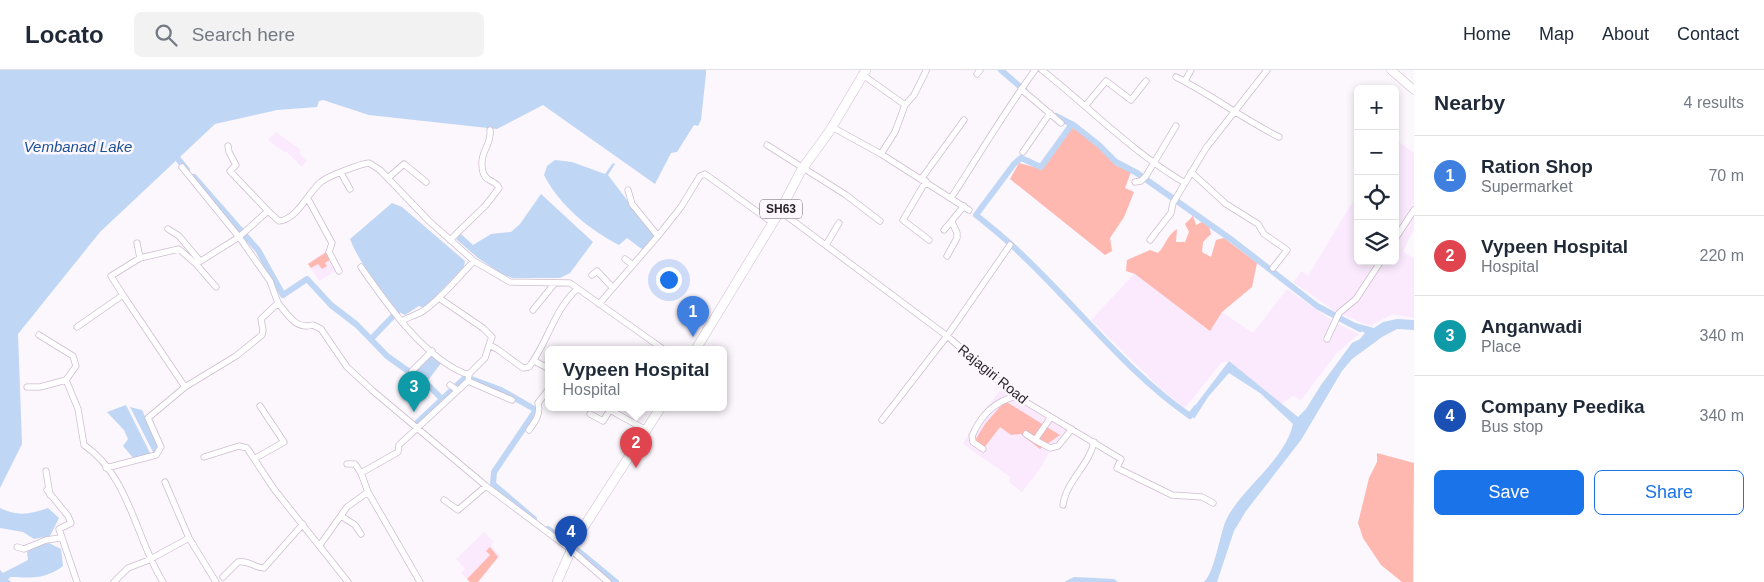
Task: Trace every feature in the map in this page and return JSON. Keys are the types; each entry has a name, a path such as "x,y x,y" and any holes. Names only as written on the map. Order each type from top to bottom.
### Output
{"main road":[{"path":"1391,70 1414,90"},
{"name":"SH63","path":"698,346 773,223 802,169 832,127 865,72"},
{"path":"557,582 572,546 658,411"}],"street":[{"path":"951,198 1035,70"},
{"path":"1042,70 1086,105 1153,164 1185,183"},
{"path":"1185,82 1190,70"},
{"path":"1150,240 1171,213 1174,201 1206,148 1266,70"},
{"path":"881,154 895,132 905,105 914,95 926,71"},
{"path":"865,72 905,105"},
{"path":"1176,77 1279,137"},
{"path":"1086,105 1106,81 1131,100 1146,82"},
{"path":"1022,88 1061,123"},
{"path":"1023,152 1050,113"},
{"path":"929,240 903,220 924,180 964,120"},
{"path":"1141,180 1176,126"},
{"path":"832,127 881,154 966,208 944,230"},
{"path":"450,240 486,205 498,188 496,183 486,178 483,172 482,150 489,140 490,130"},
{"path":"767,145 802,169 846,194 880,221"},
{"path":"228,146 236,165 230,171 268,211 281,221 308,199 315,187 323,180 362,163 369,163 388,178 450,240 474,261 510,282 570,283 576,290 659,346"},
{"path":"388,178 404,164 426,182"},
{"path":"182,167 241,235 270,281 278,303 298,325 304,327 313,325 321,329 347,367 486,486 572,546 608,582"},
{"path":"1191,172 1211,188 1226,204 1258,224 1264,234 1287,250 1273,268"},
{"path":"341,173 350,189"},
{"path":"599,304 681,207 700,176 705,174 773,223"},
{"path":"628,190 632,204 658,236"},
{"path":"308,199 332,243 329,252 339,271"},
{"path":"1399,233 1414,210"},
{"path":"198,263 241,235 268,211"},
{"name":"Rajagiri Road","path":"780,211 947,336 1016,396 1121,459 1117,468 1172,495 1202,497 1214,503"},
{"path":"947,256 957,238 952,222"},
{"path":"826,245 839,223"},
{"path":"168,229 179,236 216,287"},
{"path":"137,242 140,258"},
{"path":"882,420 947,336 1010,245"},
{"path":"185,387 111,279 111,276 140,258 179,249 198,263"},
{"path":"624,259 633,265"},
{"path":"399,318 421,313 439,298 474,261"},
{"path":"1327,339 1339,313 1356,299 1378,265"},
{"path":"361,267 399,318 432,351 468,378 512,400"},
{"path":"592,276 597,271 613,288"},
{"path":"533,310 555,283"},
{"path":"489,345 498,348 523,368 529,367 534,361 550,324 566,299 576,290"},
{"path":"77,327 123,295"},
{"path":"361,473 395,455 399,450 399,445 457,390 485,358 492,336 439,298"},
{"path":"106,468 156,455 161,447 148,418 185,387 236,356 262,335 261,319 278,303"},
{"path":"27,386 40,387 66,380 76,366 73,356 39,335"},
{"path":"412,371 432,351"},
{"path":"534,361 545,366"},
{"path":"66,380 78,409 84,445 97,455 130,504 149,560 163,582"},
{"path":"450,385 457,390"},
{"path":"528,430 537,417 540,409 538,403 545,394"},
{"path":"983,449 973,442 972,436 977,425 1000,400 1016,396"},
{"path":"254,458 284,442 260,406"},
{"path":"590,414 603,421 609,411"},
{"path":"612,411 646,430"},
{"path":"1035,440 1051,417"},
{"path":"1026,434 1050,448 1058,446 1072,429"},
{"path":"1063,505 1068,488 1086,463 1094,442"},
{"path":"204,457 242,446 247,448 348,582"},
{"path":"347,464 355,464 361,473 368,492 420,582"},
{"path":"46,471 48,492 71,523 59,529 60,538 77,582"},
{"path":"165,482 189,538 216,582"},
{"path":"444,500 458,510 486,486"},
{"path":"320,545 347,507 368,492"},
{"path":"341,516 354,525 362,534"},
{"path":"223,577 238,562 246,561 257,567 264,568 303,524"},
{"path":"17,546 24,549 46,540 60,538"},
{"path":"114,582 128,568 149,560 189,538"}],"shaded area":[{"path":"1069,126 1087,136 1117,166 1131,172 1125,188 1134,192 1124,217 1110,238 1112,251 1105,255 1010,179 1019,163 1038,168"},
{"path":"276,132 301,150 299,153 307,161 302,167 286,151 284,152 268,140"},
{"path":"1399,142 1414,153 1414,229 1403,252 1414,258 1414,318 1393,314 1370,326 1336,312 1293,282 1302,271 1308,276 1354,200 1354,265 1399,265"},
{"path":"1193,216 1196,225 1202,222 1209,226 1211,234 1203,242 1202,252 1211,257 1216,240 1224,238 1257,263 1252,287 1222,312 1210,331 1135,274 1126,271 1127,260 1150,250 1158,253 1171,234 1177,229 1176,242 1185,242 1189,232 1185,224"},
{"path":"327,250 338,270 319,281 308,263"},
{"path":"328,251 331,259 325,263 327,266 322,269 318,264 311,268 308,264"},
{"path":"1135,273 1210,330 1222,312 1253,333 1287,289 1336,323 1359,334 1336,354 1301,400 1293,396 1281,404 1229,361 1221,363 1185,408 1161,389 1091,320"},
{"path":"1002,388 1073,432 1062,444 1049,452 1041,467 1022,492 1009,482 1010,477 963,444 979,416"},
{"path":"1005,401 1060,435 1040,449 1021,434 1011,435 1000,427 984,448 974,442 985,424"},
{"path":"1377,453 1414,463 1413,582 1402,582 1381,565 1363,538 1358,523 1369,478 1377,462"},
{"path":"484,532 494,542 491,546 500,556 478,582 470,582 461,573 465,569 456,559"},
{"path":"490,547 498,557 478,582 470,582 467,579 490,555 486,551"}],"water":[{"name":"Vembanad Lake","path":"0,70 706,70 706,74 701,120 698,126 694,125 677,152 671,153 655,184 543,105 497,129 369,115 323,100 319,101 317,107 277,110 215,124 100,232 18,334 22,444 0,488"},
{"path":"555,160 572,162 605,174 613,163 615,164 608,175 655,237 643,250 627,238 619,245 586,224 558,196 544,175 547,166"},
{"path":"541,194 593,242 570,273 560,278 513,278 502,274 478,258 456,239 461,234 473,245 491,234 511,232 520,224"},
{"path":"392,203 402,207 465,261 464,267 424,308 419,306 405,315 398,311 382,293 366,269 350,239"},
{"path":"1397,319 1414,320 1414,330 1397,329 1382,337 1352,359 1342,371 1301,440 1246,511 1234,531 1217,582 1204,582 1211,570 1227,518 1234,506 1282,449 1289,437 1293,424 1260,393 1229,373 1208,397 1194,419 1191,411 1229,361 1298,417 1306,409 1352,343 1360,339 1365,333 1344,320 1374,328 1383,322"},
{"path":"434,354 442,362 426,383 413,373"},
{"path":"126,405 151,455 135,460 123,446 128,439 124,430 107,412"},
{"path":"130,407 142,410 159,446 154,454"},
{"path":"0,508 12,513 24,514 48,508 59,518 50,536 34,539 23,532 0,528"},
{"path":"49,543 61,549 63,566 45,575 11,577 8,579 11,582 0,582 0,570 3,573 28,560 27,552 36,546"},
{"path":"1074,577 1114,579 1118,582 1064,582"}],"waterway":[{"path":"1001,70 1025,91"},
{"path":"1056,116 1075,126 1099,145 1116,162 1137,173 1232,240 1317,306 1360,329"},
{"path":"1072,124 1041,167 1021,158 1014,164 976,215 1009,242 1144,379 1190,416 1196,408"},
{"path":"178,159 187,170"},
{"path":"194,177 258,250 283,295 307,279 331,305 357,325 387,356 428,385 443,400"},
{"path":"372,338 398,311"},
{"path":"417,423 466,377 501,390 536,410 494,472 493,484 534,519"},
{"path":"548,529 616,582"}],"place":[{"name":"Ration Shop","path":"693,337"},
{"name":"Anganwadi","path":"414,412"},
{"name":"Vypeen Hospital","path":"636,468"},
{"name":"Company Peedika","path":"571,557"}]}
